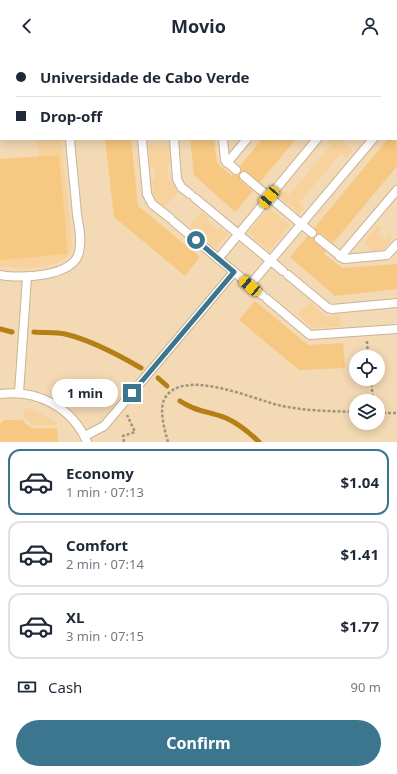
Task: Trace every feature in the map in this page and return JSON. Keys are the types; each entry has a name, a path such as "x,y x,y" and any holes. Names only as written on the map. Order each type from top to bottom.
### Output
{"lane":[{"path":"0,275 27,277 45,275 63,269 72,263 79,252 79,234 70,140"},
{"path":"142,140 147,194 152,204 310,335 397,329"},
{"path":"174,140 178,179 181,187 328,308 332,309 397,303"},
{"path":"222,140 225,160 236,170"},
{"path":"227,162 246,140"},
{"path":"218,259 316,140"},
{"path":"250,286 372,140"},
{"path":"244,176 312,233"},
{"path":"340,257 397,190"},
{"path":"319,239 344,259 387,255 397,244"},
{"path":"0,394 19,393 43,398 62,410 76,423 86,439 104,426 234,272"},
{"path":"19,393 27,277"}],"path":[{"path":"62,410 82,383 99,399 109,389 116,397"},
{"path":"168,442 163,416 164,400 170,392 186,386 204,385 217,387 277,405 303,410 349,412"},
{"path":"385,412 397,413"},
{"path":"124,442 123,436 135,432 128,416"}],"shaded area":[{"path":"0,140 397,140 397,442 0,442"},
{"path":"37,140 61,140 72,249 67,257 50,265 28,268 0,266 0,260 68,254 59,155 39,156"},
{"path":"326,140 340,140 353,150 347,157 341,153 299,203 304,208 299,214 278,196 283,191 289,195 331,145"},
{"path":"169,145 170,165 167,165 168,179 171,179 178,193 164,207 156,199 154,192 152,181 155,180 154,167 150,166 149,146"},
{"path":"269,208 290,225 269,251 248,233"},
{"path":"202,212 208,217 206,220 217,229 219,227 228,234 215,249 206,242 208,239 198,230 195,233 189,227"},
{"path":"378,225 381,228 377,234 385,240 389,235 393,238 383,250 373,252 367,246 366,241 369,234"},
{"path":"310,302 326,317 340,315 341,326 313,328 298,315"},
{"path":"24,408 42,414 58,425 32,425 24,417"}],"building":[{"path":"105,140 131,140 138,206 200,257 185,276 114,217"},
{"path":"190,140 214,140 217,163 232,176 233,174 239,175 240,180 253,191 235,212 194,175"},
{"path":"261,140 295,140 260,182 247,172 241,171 240,166"},
{"path":"387,140 397,140 397,166 333,243 322,234 317,234 315,228"},
{"path":"59,155 68,254 0,260 0,159"},
{"path":"308,236 314,238 315,243 326,251 324,254 342,268 397,264 397,289 335,296 290,257"},
{"path":"255,301 308,345 343,343 345,368 299,370 239,320"},
{"path":"4,420 22,420 31,428 57,428 58,442 0,442 0,424"}],"waterway":[{"path":"0,329 12,332"},
{"path":"34,332 61,333 84,340 141,368"},
{"path":"158,378 167,386"},
{"path":"180,401 186,405 231,420 259,442"}],"route":[{"path":"132,393 234,272 196,240"}]}
